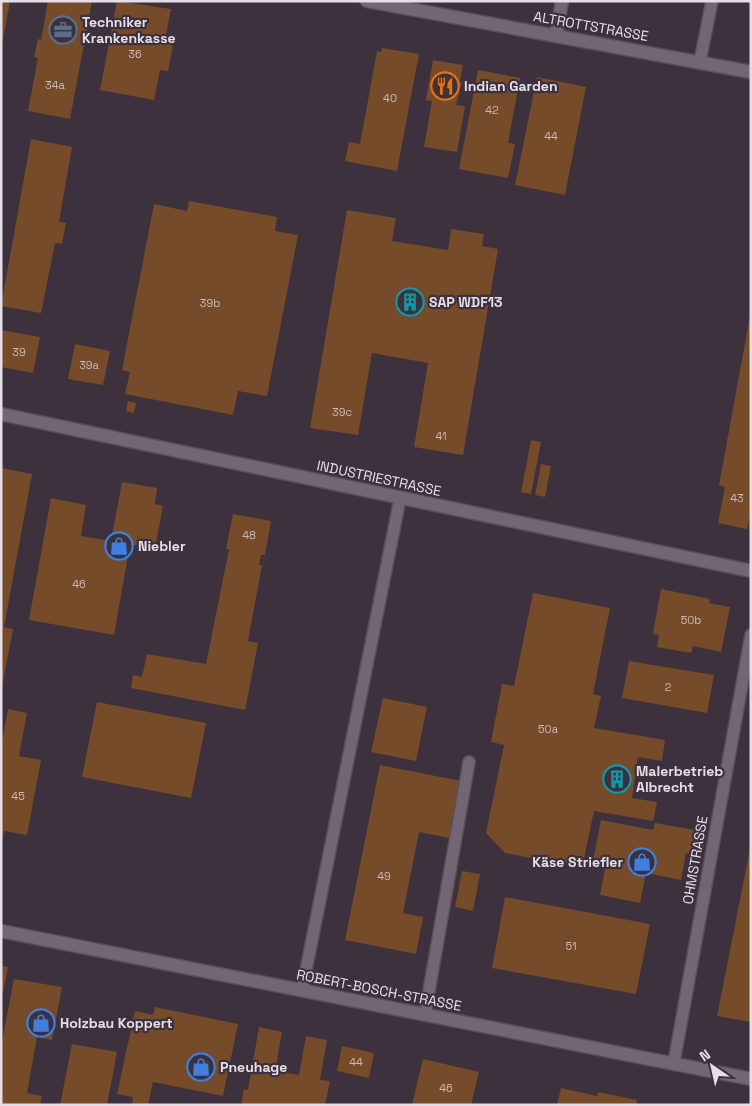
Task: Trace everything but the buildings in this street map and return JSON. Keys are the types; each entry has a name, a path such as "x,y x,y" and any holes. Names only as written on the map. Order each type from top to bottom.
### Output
{"street":[{"name":"ALTROTTSTRASSE","path":"367,1 700,61 751,72"},
{"path":"556,36 562,1"},
{"name":"INDUSTRIESTRASSE","path":"1,414 751,571"},
{"name":"ROBERT-BOSCH-STRASSE","path":"1,931 751,1078"}],"lane":[{"path":"700,61 712,1"},
{"path":"302,990 400,499"},
{"name":"OHMSTRASSE","path":"674,1062 751,635"},
{"path":"425,1014 470,762"}],"place":[{"name":"Techniker Krankenkasse","path":"63,30"},
{"name":"Indian Garden","path":"445,86"},
{"name":"SAP WDF13","path":"410,302"},
{"name":"Niebler","path":"119,546"},
{"name":"Malerbetrieb Albrecht","path":"617,779"},
{"name":"Käse Striefler","path":"642,862"},
{"name":"Holzbau Koppert","path":"41,1023"},
{"name":"Pneuhage","path":"201,1067"}]}
